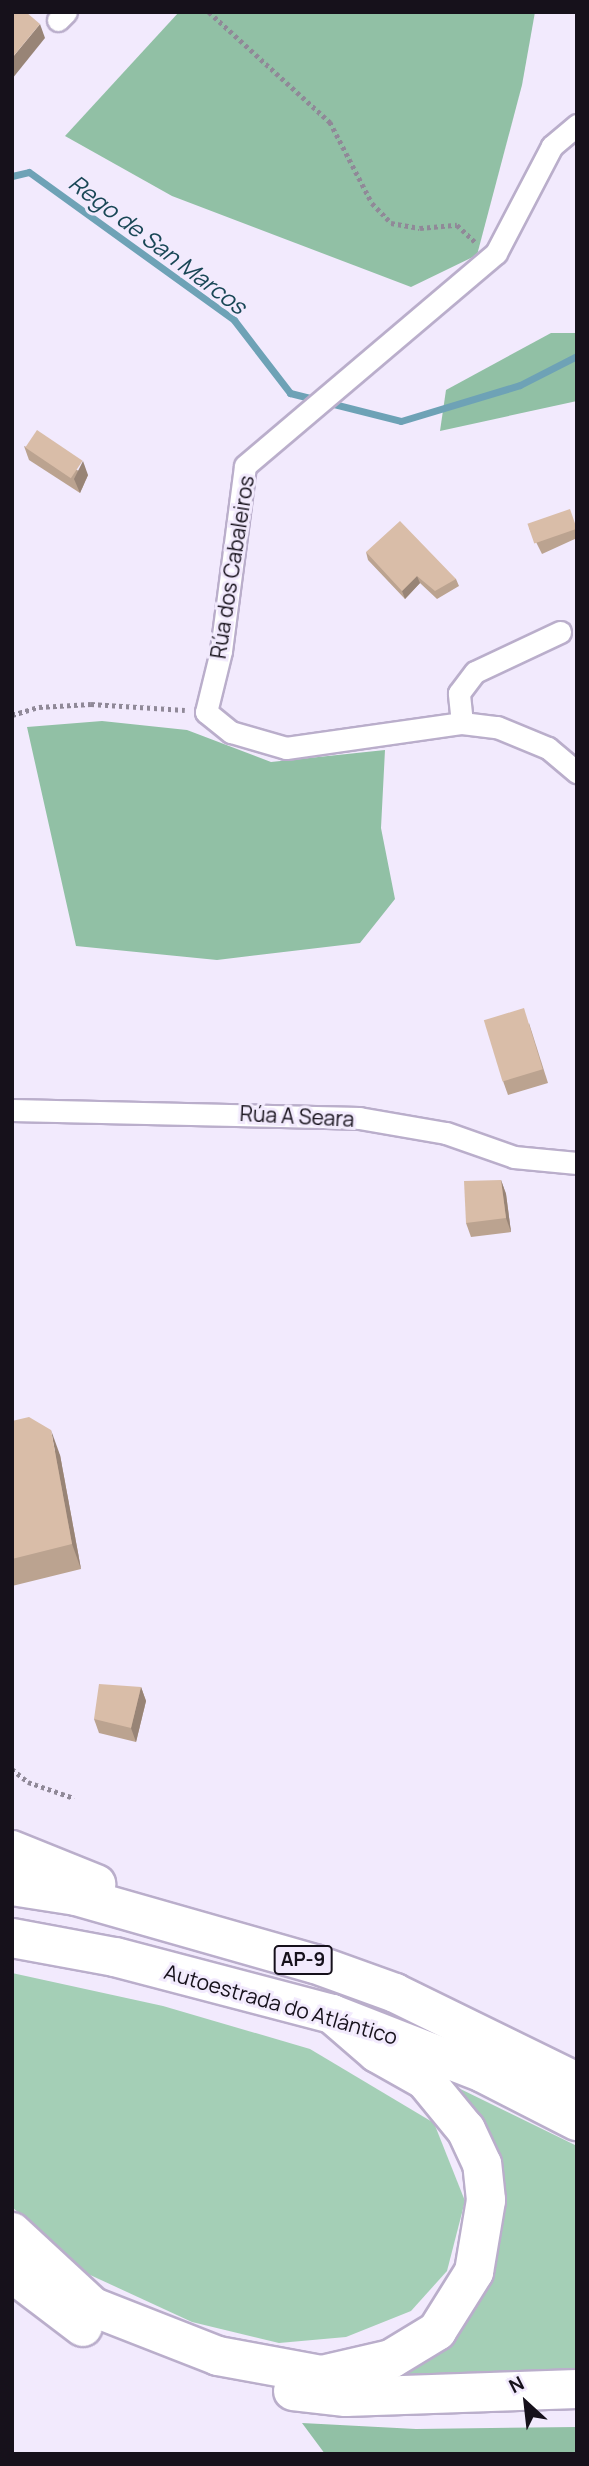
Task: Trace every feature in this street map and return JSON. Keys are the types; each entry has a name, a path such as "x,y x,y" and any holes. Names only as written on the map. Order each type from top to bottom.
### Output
{"highway":[{"path":"12,1850 211,1932"},
{"name":"Autoestrada do Atlántico","path":"12,1886 76,1896 211,1932 396,1993 577,2082"},
{"name":"Autoestrada do Atlántico","path":"12,1938 115,1957 332,2014 483,2073 577,2121"},
{"path":"12,2232 93,2307 218,2356 322,2375 391,2359 437,2331 474,2272 486,2200 482,2164 466,2130 425,2080 377,2053 332,2014"},
{"path":"12,2273 79,2325 162,2363 251,2387 346,2397 577,2389"}],"street":[{"name":"Rúa dos Cabaleiros","path":"206,712 220,651 246,466 305,412 496,253 552,146 577,125"},
{"path":"462,723 458,693 475,671 560,632"},
{"path":"206,712 231,732 286,748 462,723 497,727 548,748 577,772"},
{"name":"Rúa A Seara","path":"12,1110 359,1118 446,1133 514,1157 577,1163"}],"path":[{"path":"209,12 330,122 372,203 391,223 420,228 457,225 475,242 479,267"},
{"path":"12,715 39,707 91,704 206,712"},
{"path":"12,1769 28,1782 74,1798"}],"green space":[{"path":"179,12 535,12 522,85 477,255 411,287 172,196 65,136"},
{"path":"551,333 577,333 577,401 440,431 446,390"},
{"path":"102,721 187,730 271,762 385,750 381,828 395,899 360,943 217,960 76,946 27,727"},
{"path":"12,1973 163,2006 310,2049 434,2123 465,2201 447,2271 411,2311 346,2337 279,2343 192,2322 88,2274 12,2207"},
{"path":"440,2079 577,2146 577,2378 351,2376 380,2368 493,2243"},
{"path":"302,2423 416,2429 577,2427 577,2454 325,2454"}],"building":[{"path":"12,12 26,12 40,24 12,58"},
{"path":"37,430 83,461 71,478 25,447"},
{"path":"570,509 577,529 534,544 527,524"},
{"path":"400,521 456,579 435,591 417,576 402,591 366,552"},
{"path":"524,1008 543,1069 503,1081 484,1020"},
{"path":"501,1180 506,1218 466,1223 464,1181"},
{"path":"29,1417 51,1430 72,1544 12,1559 12,1421"},
{"path":"99,1684 141,1687 131,1728 94,1719"}],"waterway":[{"name":"Rego de San Marcos","path":"12,176 29,172 234,320 290,393 401,421 520,385 577,356"}]}
